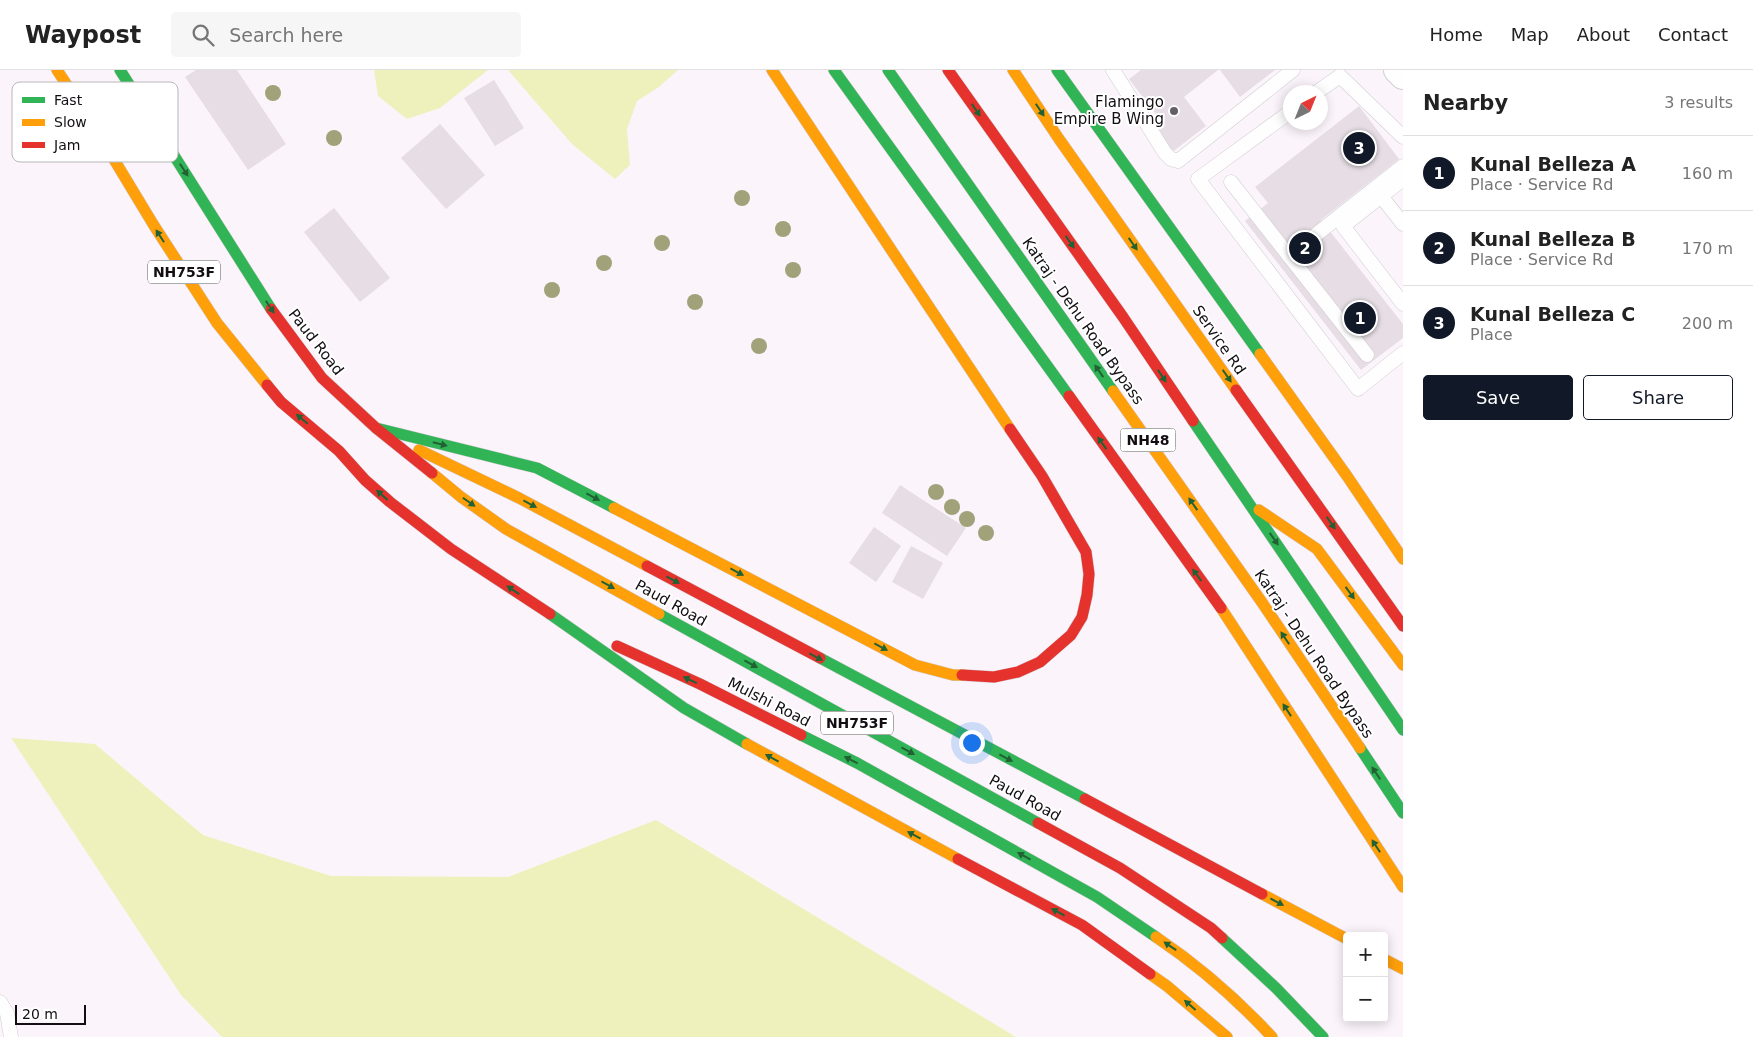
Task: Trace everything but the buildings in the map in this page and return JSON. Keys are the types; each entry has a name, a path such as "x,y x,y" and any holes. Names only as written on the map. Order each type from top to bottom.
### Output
{"main road":[{"name":"NH753F","path":"57,70 65,82"},
{"name":"Paud Road","path":"120,70 128,82"},
{"path":"376,428 537,468 915,665 953,675 994,677 1018,672 1040,662 1071,635 1082,617 1087,595 1089,574 1086,552 1042,476 772,70"},
{"path":"834,70 1217,602 1403,887"},
{"name":"Katraj - Dehu Road Bypass","path":"888,70 1261,601 1403,813"},
{"name":"Katraj - Dehu Road Bypass","path":"948,70 1123,317 1403,730"},
{"name":"Service Rd","path":"1013,70 1059,139 1403,626"},
{"path":"1057,70 1341,468 1403,560"},
{"name":"NH753F","path":"116,162 152,224 217,323 281,402 339,451 365,480 390,502 451,549 684,708 839,795 1082,925 1167,986 1228,1037"},
{"name":"Paud Road","path":"178,162 269,306 322,378 376,428 461,497 506,529 1120,868 1211,928 1276,988 1323,1037"},
{"path":"376,428 518,498 1343,937"},
{"path":"1249,504 1317,549 1403,665"},
{"name":"Mulshi Road","path":"554,618 700,684 857,763 1097,897 1186,957 1249,1012 1272,1037"},
{"path":"1388,961 1403,969"}],"street":[{"path":"1397,70 1403,76"}],"lane":[{"path":"1113,70 1165,152 1171,159 1178,161 1293,70"},
{"path":"1328,85 1340,76 1403,137"},
{"path":"1328,96 1336,90"},
{"path":"1283,117 1198,179 1358,389 1403,353"},
{"path":"1204,187 1283,129"},
{"path":"1288,256 1403,166"},
{"path":"1403,179 1343,226 1403,304"},
{"path":"1231,182 1367,355"},
{"path":"1381,196 1403,224"},
{"path":"0,1002 7,1013 11,1037"}],"green space":[{"path":"374,70 488,70 440,108 407,119 378,96"},
{"path":"508,70 678,70 659,87 637,101 627,129 630,165 615,179 572,144"},
{"path":"11,738 95,744 203,835 331,876 508,877 656,820 1016,1037 222,1037 181,995"}],"traffic: fast":[{"path":"120,70 128,82"},
{"path":"834,70 1069,396"},
{"path":"888,70 1113,391"},
{"path":"1057,70 1260,354"},
{"path":"178,162 271,309"},
{"path":"1193,421 1403,730"},
{"path":"376,428 537,468 614,508"},
{"path":"550,614 684,708 747,744"},
{"path":"659,614 1038,823"},
{"path":"820,658 1085,799"},
{"path":"801,735 857,763 1097,897 1156,937"},
{"path":"1360,748 1403,813"},
{"path":"1222,938 1276,988 1323,1037"}],"traffic: slow":[{"path":"57,70 65,82"},
{"path":"772,70 1010,429"},
{"path":"1013,70 1059,139 1236,390"},
{"path":"116,162 217,323 267,385"},
{"path":"1260,354 1347,476 1403,559"},
{"path":"1113,391 1261,601 1360,748"},
{"path":"419,450 519,498 647,566"},
{"path":"432,473 461,497 506,529 659,614"},
{"path":"614,508 915,665 953,675 962,675"},
{"path":"1259,510 1317,549 1403,665"},
{"path":"1221,608 1403,887"},
{"path":"747,744 958,859"},
{"path":"1262,894 1343,937"},
{"path":"1156,937 1217,984 1272,1037"},
{"path":"1388,961 1403,969"},
{"path":"1150,974 1227,1037"}],"traffic: jam":[{"path":"948,70 1123,317 1193,421"},
{"path":"271,309 322,378 376,428 432,473"},
{"path":"267,385 281,402 339,451 365,480 390,502 451,549 550,614"},
{"path":"1236,390 1403,626"},
{"path":"1069,396 1221,608"},
{"path":"962,675 994,677 1018,672 1040,662 1071,635 1082,617 1087,595 1089,574 1086,552 1042,476 1010,429"},
{"path":"647,566 820,658"},
{"path":"617,646 700,684 801,735"},
{"path":"1085,799 1262,894"},
{"path":"1038,823 1120,868 1211,928 1222,938"},
{"path":"958,859 1082,925 1150,974"}],"place":[{"name":"Flamingo Empire B Wing","path":"1174,111"},
{"name":"Kunal Belleza C","path":"1359,148"},
{"name":"Kunal Belleza B","path":"1305,248"},
{"name":"Kunal Belleza A","path":"1360,318"}]}
